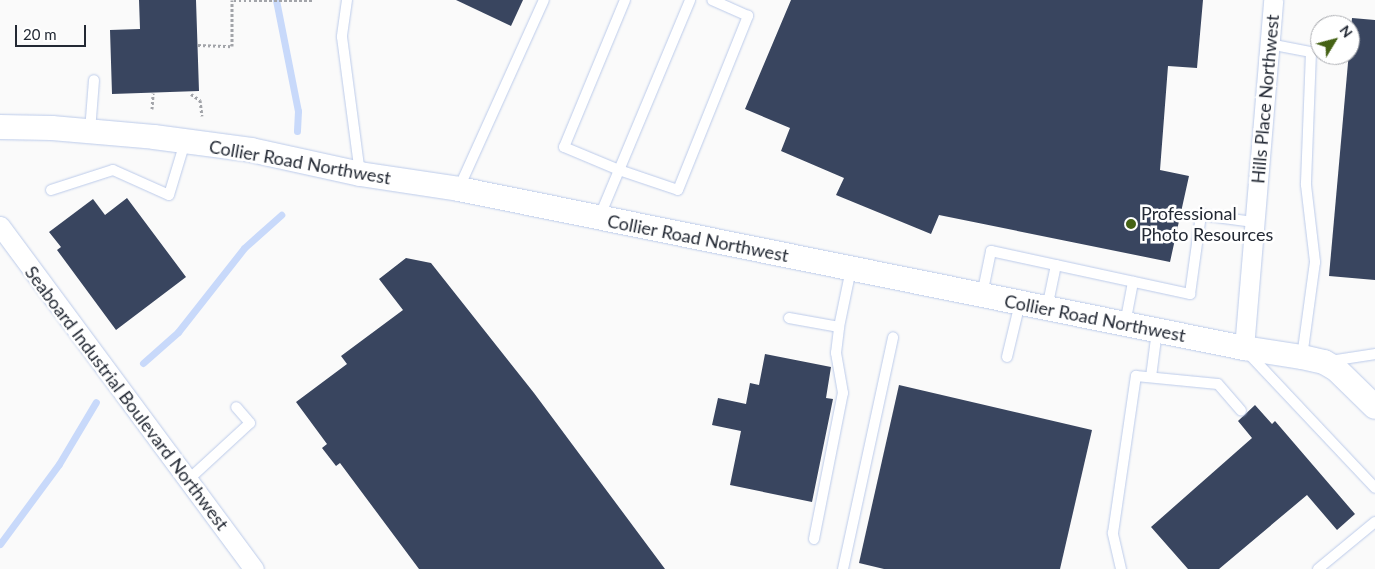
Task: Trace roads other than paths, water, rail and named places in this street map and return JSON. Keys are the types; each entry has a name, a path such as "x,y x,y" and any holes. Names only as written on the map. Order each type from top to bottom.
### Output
{"street":[{"name":"Hills Place Northwest","path":"1244,348 1273,0"},
{"name":"Collier Road Northwest","path":"0,127 90,131 251,150 360,174 459,189 1157,331 1313,359 1336,369 1375,407"},
{"name":"Seaboard Industrial Boulevard Northwest","path":"0,226 254,569"}],"lane":[{"path":"347,0 342,37 360,174"},
{"path":"459,189 544,0"},
{"path":"624,0 564,147 619,170 678,190 748,16 712,0"},
{"path":"599,218 690,0"},
{"path":"1269,44 1311,52 1306,185 1315,262 1313,359 1375,354"},
{"path":"90,131 94,80"},
{"path":"50,190 113,170 169,195 185,142"},
{"path":"982,295 992,251 1190,294 1201,215 1254,222"},
{"path":"1047,308 1056,265"},
{"path":"814,539 843,393 836,353 839,327 851,269"},
{"path":"1125,324 1134,282"},
{"path":"1007,357 1020,303"},
{"path":"789,318 839,327"},
{"path":"1151,377 1157,331"},
{"path":"843,569 893,336"},
{"path":"1244,348 1375,488"},
{"path":"1121,569 1113,533 1136,376 1218,384 1241,410"},
{"path":"188,480 250,423 236,407"},
{"path":"1318,569 1375,522"}],"waterway":[{"path":"276,0 298,111 297,131"},
{"path":"143,363 178,332 244,248 281,215"},
{"path":"0,544 59,464 96,402"}],"place":[{"name":"Professional Photo Resources","path":"1131,224"}]}
